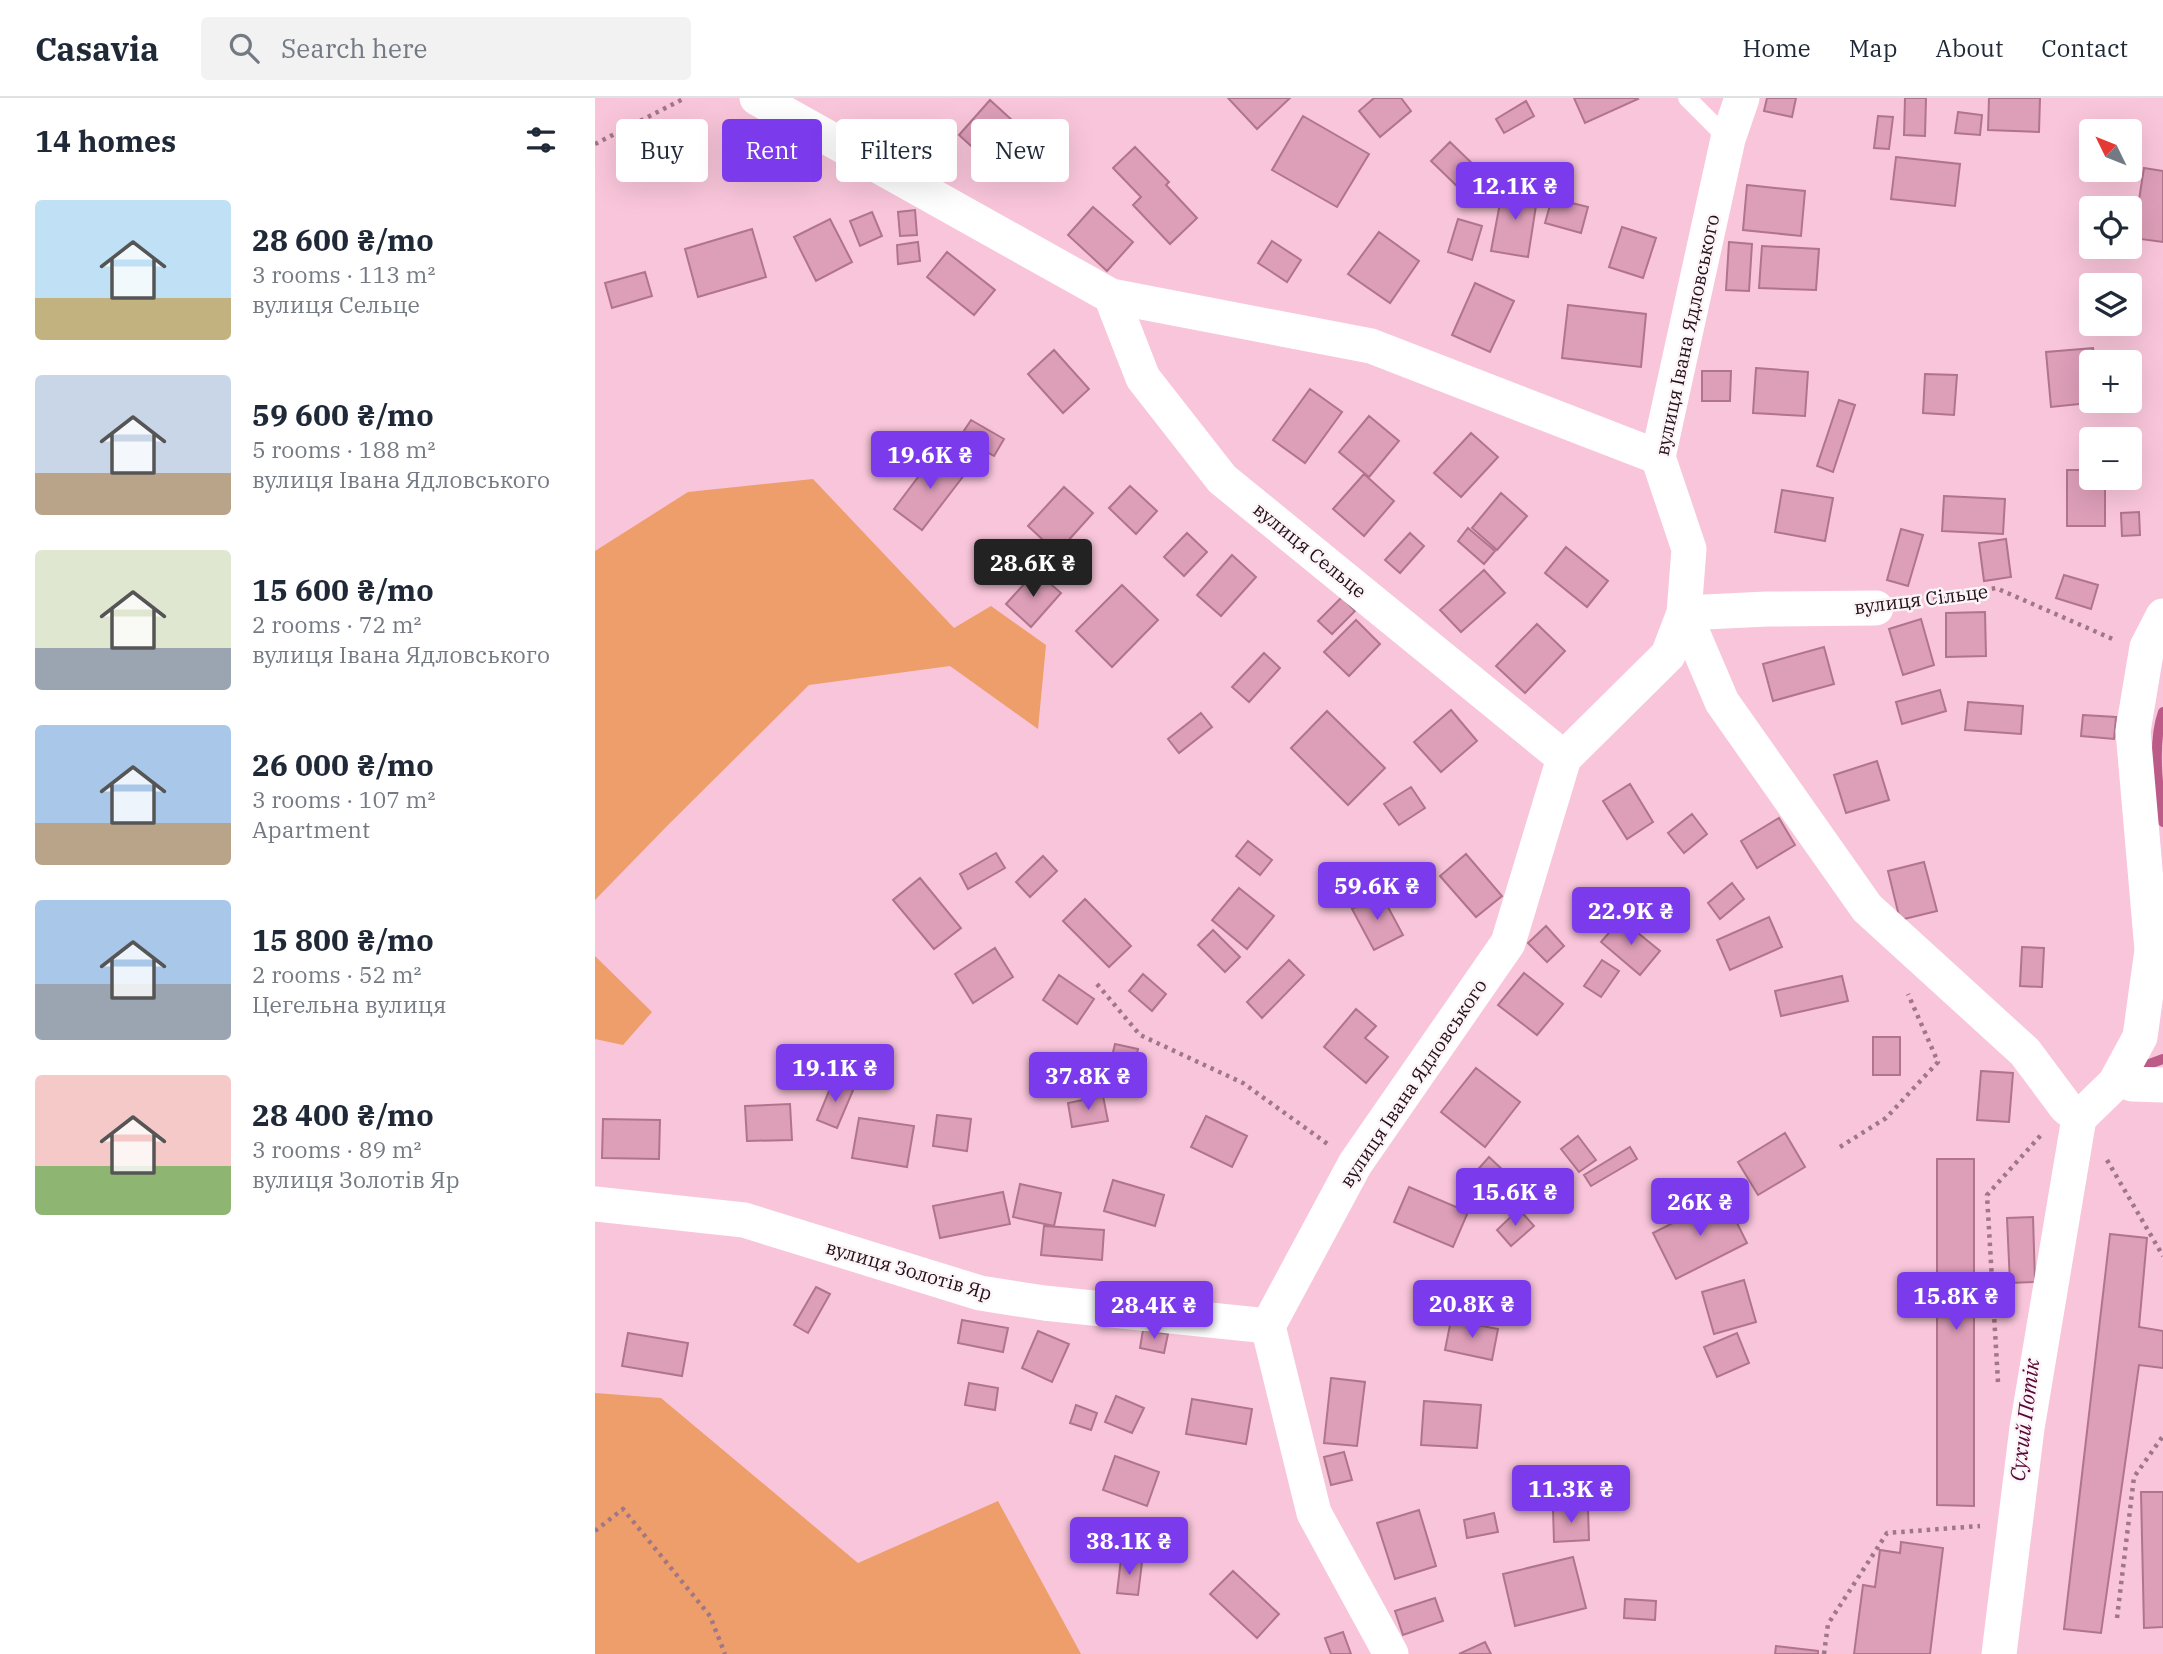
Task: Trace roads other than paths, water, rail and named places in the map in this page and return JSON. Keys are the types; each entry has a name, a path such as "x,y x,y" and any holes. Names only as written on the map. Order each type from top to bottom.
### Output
{"street":[{"path":"757,98 1111,296 1371,346 1658,457"},
{"name":"вулиця Івана Ядловського","path":"1268,1325 1355,1164 1508,943 1564,758 1668,655 1684,613 1689,549 1658,457 1728,139 1742,98"},
{"name":"вулиця Сельце","path":"1111,296 1143,378 1223,479 1564,758"},
{"name":"вулиця Сільце","path":"1684,613 1876,608"},
{"name":"вулиця Івана Ядловського","path":"1684,613 1721,702 1867,908 2025,1052 2072,1112"},
{"path":"1999,1654 2027,1428 2072,1112 2115,1083 2140,1037 2152,950 2133,731 2147,647 2163,616"},
{"name":"вулиця Золотів Яр","path":"595,1204 744,1220 980,1293 1044,1303 1268,1325"},
{"path":"1268,1325 1314,1513 1391,1654"}],"lane":[{"path":"1687,98 1728,139"}],"waterway":[{"name":"Сухий Потік","path":"2163,712 2157,752 2163,822"},
{"name":"Сухий Потік","path":"2136,1069 2163,1059"}]}
